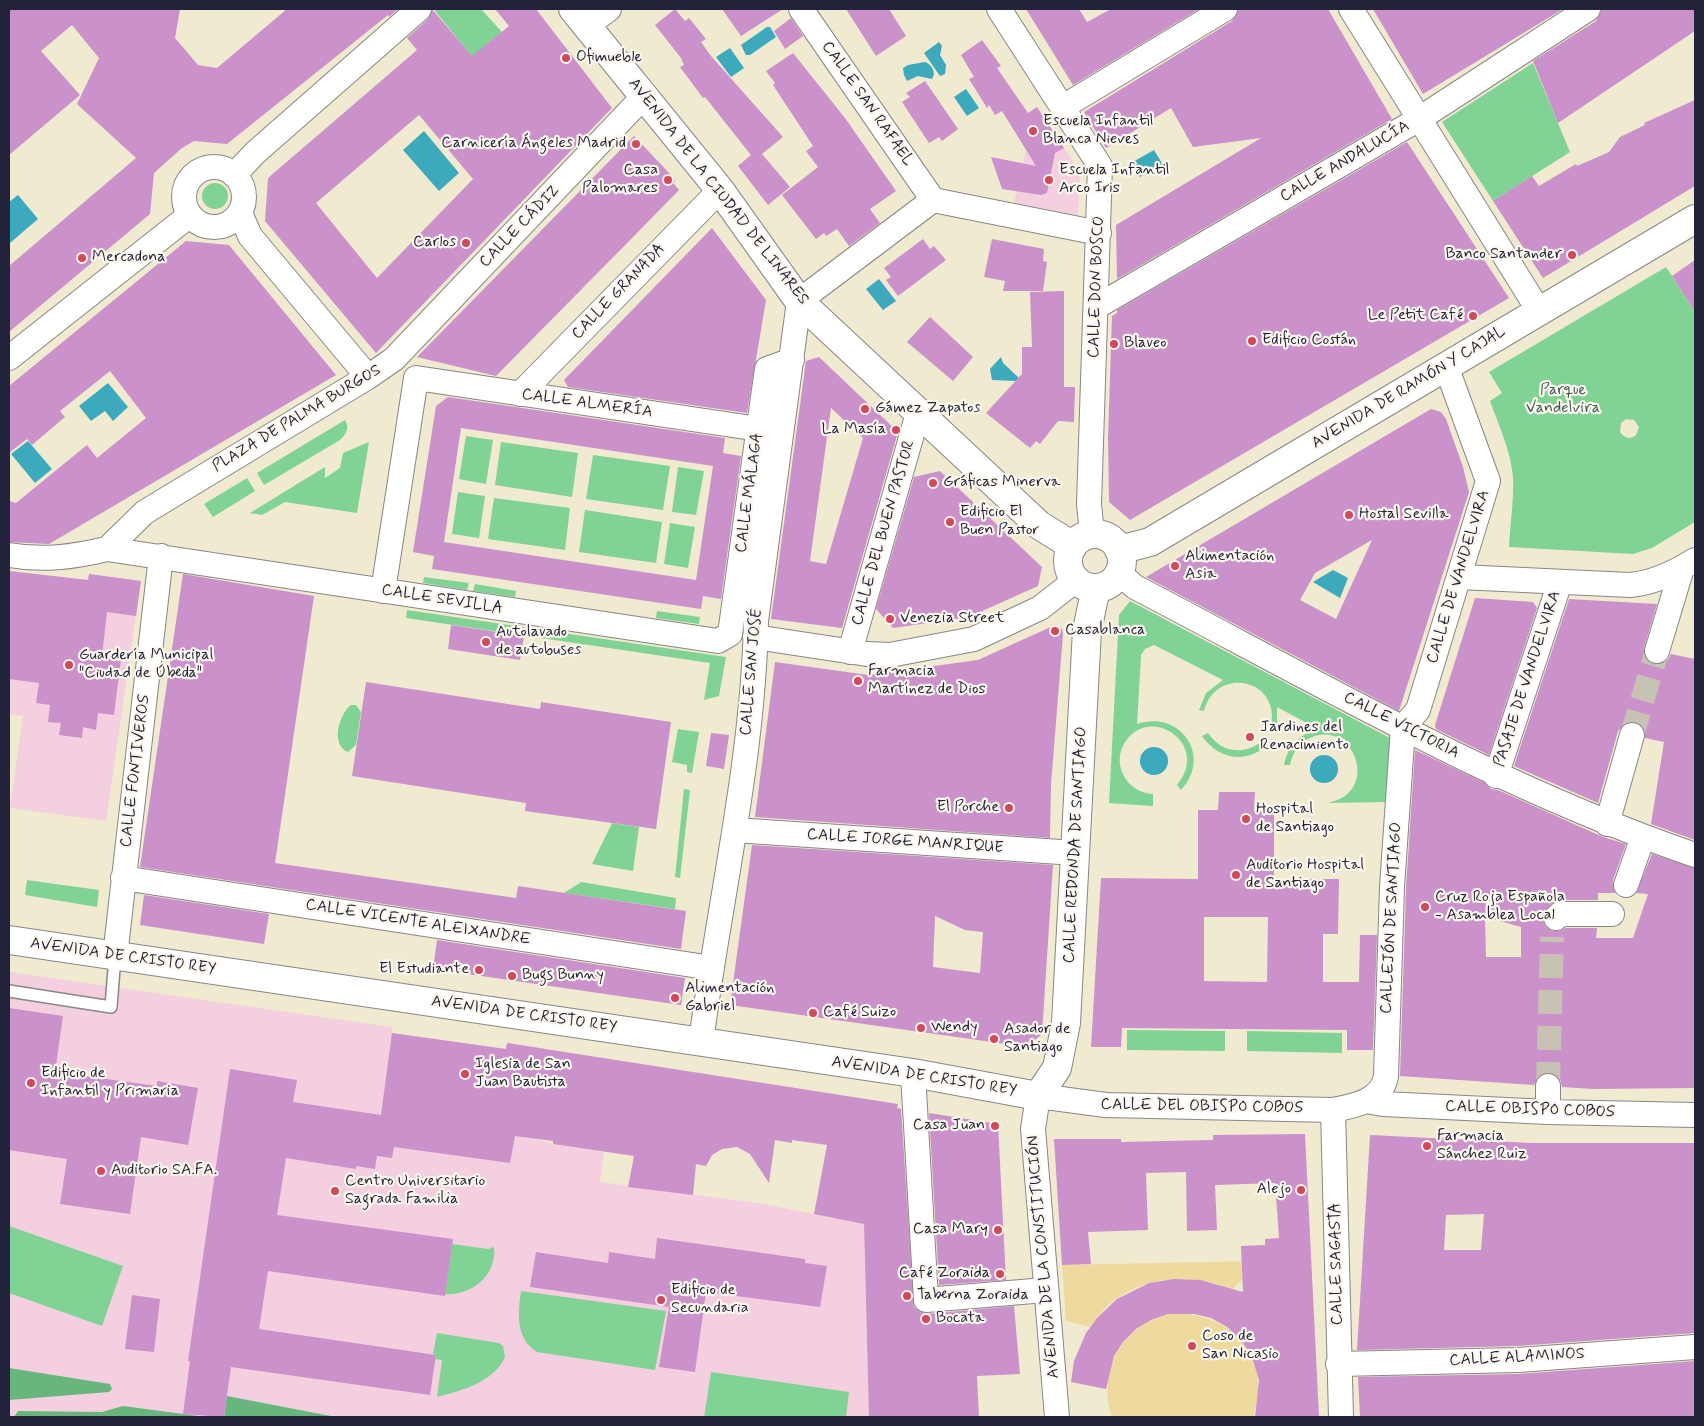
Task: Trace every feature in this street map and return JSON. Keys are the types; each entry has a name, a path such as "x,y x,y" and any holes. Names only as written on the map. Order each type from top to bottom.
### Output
{"street":[{"path":"234,175 256,152 419,9"},
{"path":"580,17 609,9"},
{"name":"CALLE SAN RAFAEL","path":"801,9 933,200"},
{"name":"CALLE DON BOSCO","path":"999,9 1100,166 1089,504 1082,540"},
{"path":"1063,107 1225,9"},
{"path":"1351,9 1539,311"},
{"name":"CALLE ANDALUCÍA","path":"1096,308 1419,119 1588,9"},
{"name":"AVENIDA DE LA CIUDAD DE LINARES","path":"580,17 720,190 799,301 1039,525 1082,540"},
{"name":"CALLE CÁDIZ","path":"394,359 645,96"},
{"path":"224,168 234,175 244,190 244,201 240,213 227,224 215,227 199,223 190,215 185,204 184,194 188,182 194,174 202,169 224,168"},
{"name":"CALLE GRANADA","path":"520,394 720,190"},
{"path":"799,301 933,200 1099,233"},
{"path":"240,213 250,236 368,377"},
{"path":"9,358 190,215"},
{"name":"AVENIDA DE RAMÓN Y CAJAL","path":"1119,561 1695,219"},
{"name":"CALLE SAN JOSÉ","path":"701,1042 735,830 749,715 756,621 799,301"},
{"name":"PLAZA DE PALMA BURGOS","path":"107,549 145,512 368,377 394,359 416,378"},
{"name":"CALLE MÁLAGA","path":"723,639 730,634 767,369 792,360"},
{"name":"CALLE DE VANDELVIRA","path":"1402,727 1418,710 1488,481 1446,366"},
{"path":"384,591 416,378"},
{"name":"CALLE ALMERÍA","path":"416,378 759,429"},
{"name":"CALLE DEL BUEN PASTOR","path":"850,652 918,414"},
{"path":"145,512 144,530 147,539 161,556"},
{"path":"756,637 850,652 890,655 974,639 1086,584 1107,585 1119,561 1108,538 1082,540 1068,563 1086,584"},
{"path":"9,555 35,559 64,558 107,549 161,556"},
{"name":"CALLE SEVILLA","path":"161,556 707,640 723,639"},
{"name":"CALLE FONTIVEROS","path":"115,956 161,556"},
{"name":"CALLE VICTORIA","path":"1119,561 1135,587 1496,776 1607,824 1695,855"},
{"path":"1460,577 1630,586 1642,584 1689,564"},
{"path":"1657,651 1689,564"},
{"name":"PASAJE DE VANDELVIRA","path":"1496,776 1560,582"},
{"name":"CALLE REDONDA DE SANTIAGO","path":"1038,1096 1056,1068 1065,1028 1087,630 1086,584"},
{"name":"CALLEJÓN DE SANTIAGO","path":"1366,1100 1373,1098 1386,1076 1392,887 1402,727"},
{"path":"1607,824 1632,735"},
{"name":"CALLE JORGE MANRIQUE","path":"735,830 1075,853"},
{"path":"1626,885 1643,837"},
{"name":"CALLE VICENTE ALEIXANDRE","path":"123,878 712,968"},
{"path":"1553,926 1560,914 1612,914"},
{"name":"AVENIDA DE CRISTO REY","path":"9,940 913,1073 1038,1096"},
{"path":"913,1073 926,1300 1045,1290"},
{"path":"1548,1086 1548,1112"},
{"name":"CALLE DEL OBISPO COBOS","path":"1038,1096 1100,1105 1333,1110 1353,1106 1366,1100"},
{"name":"AVENIDA DE LA CONSTITUCIÓN","path":"1038,1096 1033,1129 1057,1417"},
{"name":"CALLE OBISPO COBOS","path":"1366,1100 1383,1104 1548,1112 1695,1115"},
{"name":"CALLE SAGASTA","path":"1333,1110 1338,1364 1341,1417"},
{"name":"CALLE ALAMINOS","path":"1338,1364 1518,1360 1695,1348"}],"lane":[{"path":"9,991 111,1007 115,956"}],"shaded area":[{"name":"Escuela Infantil Arco Iris","path":"1057,137 1080,173 1078,215 1014,203 1026,151 1036,151"},
{"name":"Guardería Municipal \"Ciudad de Úbeda\"","path":"9,571 87,580 89,574 141,581 106,821 10,808 23,716 9,714"},
{"name":"Centro Universitario Sagrada Familia","path":"9,972 392,1027 392,1033 505,1049 507,1043 547,1049 534,1138 553,1144 604,1152 600,1182 764,1204 864,1224 869,1417 9,1417"}],"green space":[{"path":"437,9 481,9 502,32 488,43 507,99 435,11"},
{"path":"1533,63 1570,152 1493,201 1442,122"},
{"path":"215,183 224,187 228,196 224,205 215,209 206,205 202,196 206,187"},
{"name":"Parque Vandelvira","path":"1666,267 1695,312 1695,522 1652,548 1633,554 1509,547 1513,495 1512,468 1501,429 1490,401 1502,393 1489,372","holes":["1626,419 1634,420 1639,427 1636,435 1629,438 1623,436 1620,432 1621,423"]},
{"path":"345,420 347,431 340,440 264,485 257,473"},
{"path":"466,436 493,440 486,484 459,479"},
{"path":"369,442 357,513 285,502 262,515 250,513 325,467 325,478 340,468 343,453"},
{"path":"501,442 578,453 572,497 495,485"},
{"path":"593,455 670,466 663,510 586,499"},
{"path":"678,467 704,471 696,515 672,512"},
{"path":"247,478 255,491 213,517 204,504"},
{"path":"458,492 485,496 479,538 452,534"},
{"path":"494,498 570,508 565,550 488,539"},
{"path":"585,510 662,522 656,563 579,552"},
{"path":"670,523 695,527 688,568 664,564"},
{"path":"424,577 469,583 467,590 423,583"},
{"path":"475,584 516,591 515,597 473,591"},
{"path":"1130,601 1392,739 1389,802 1327,803 1344,796 1354,785 1358,772 1355,758 1348,745 1337,737 1322,735 1306,740 1295,751 1290,765 1284,765 1288,752 1296,741 1300,737 1318,729 1277,707 1277,727 1271,726 1271,710 1266,697 1257,688 1246,684 1233,683 1221,687 1211,697 1204,711 1199,710 1206,693 1223,680 1154,645 1145,649 1141,655 1137,724 1153,721 1167,723 1178,729 1187,739 1192,750 1194,763 1190,777 1181,790 1177,785 1186,770 1187,755 1182,743 1173,733 1161,728 1147,727 1135,732 1124,744 1121,751 1121,770 1125,779 1132,786 1139,791 1153,794 1153,806 1109,803 1119,615"},
{"path":"407,610 726,657 719,696 704,700 710,663 406,618"},
{"path":"657,611 700,617 699,624 656,618"},
{"path":"351,705 356,705 361,712 356,745 348,752 339,743 338,729 343,715"},
{"path":"678,729 699,732 692,773 687,772 687,765 672,762"},
{"path":"1208,733 1219,744 1232,750 1247,749 1261,742 1266,746 1249,756 1231,756 1215,750 1208,744 1202,736"},
{"path":"684,789 690,790 680,878 675,877"},
{"path":"612,823 639,827 633,871 592,864"},
{"path":"27,880 99,890 97,907 25,895"},
{"path":"581,882 676,898 675,909 564,893"},
{"path":"1127,1030 1225,1031 1225,1051 1127,1050"},
{"path":"1247,1031 1342,1033 1342,1053 1247,1051"},
{"path":"9,1226 123,1266 102,1326 9,1293"},
{"path":"452,1244 488,1249 494,1247 494,1257 487,1275 481,1282 455,1294 445,1294"},
{"path":"521,1291 666,1311 655,1370 537,1352 525,1340 521,1332 519,1308"},
{"path":"437,1333 499,1343 503,1346 505,1357 500,1366 485,1379 456,1392 437,1397 442,1360 435,1359 436,1355 433,1354"},
{"path":"9,1368 110,1384 112,1389 109,1392 9,1400"},
{"path":"711,1372 849,1392 846,1417 704,1417"},
{"path":"227,1396 336,1417 224,1417"},
{"path":"123,1406 206,1417 14,1417 18,1411 102,1412"}],"sand":[{"path":"1257,1261 1257,1264 1232,1290 1194,1280 1154,1282 1135,1288 1118,1298 1103,1310 1091,1327 1066,1321 1062,1265"},
{"path":"1177,1313 1198,1316 1216,1322 1232,1332 1244,1344 1253,1359 1258,1376 1258,1396 1253,1417 1112,1417 1108,1399 1108,1381 1112,1364 1119,1349 1129,1336 1143,1325 1159,1317"}],"water":[{"path":"767,27 770,27 776,37 750,55 746,55 741,45"},
{"path":"939,42 942,46 940,55 946,65 945,74 940,76 924,53"},
{"path":"730,48 744,68 731,77 716,57"},
{"path":"925,62 933,69 932,79 918,76 907,81 903,68 908,65"},
{"path":"966,89 979,108 967,116 954,97"},
{"path":"424,131 459,173 439,191 403,150"},
{"path":"1154,150 1163,165 1140,177 1131,163"},
{"path":"18,195 38,219 10,243 9,202"},
{"path":"879,279 896,301 883,310 866,289"},
{"path":"1001,357 1003,363 1019,378 1016,381 992,380 990,369"},
{"path":"108,383 128,407 113,421 105,411 91,421 79,406"},
{"path":"28,441 52,469 35,483 11,454"},
{"path":"1333,570 1348,578 1340,598 1313,582"},
{"path":"1154,747 1164,751 1168,761 1164,771 1154,775 1144,771 1140,761 1144,751"},
{"path":"1324,755 1334,759 1338,769 1334,779 1324,783 1314,779 1310,769 1314,759"}],"building":[{"path":"9,9 180,9 175,38 198,65 217,68 287,9 398,9 227,144 194,141 182,148 154,173 150,214 9,332 9,266 136,158 77,104 99,58 72,25 41,51 80,95 9,155"},
{"path":"432,9 472,56 509,26 495,9 536,9 612,108 376,353 265,221 268,178 417,50 407,38 428,19","holes":["419,115 473,179 377,278 316,203"]},
{"path":"675,9 685,21 689,18 706,39 701,42 711,56 783,137 762,154 790,187 768,205 738,166 751,155 705,97 703,98 680,67 684,65 681,58 655,25"},
{"path":"722,9 783,9 741,36"},
{"path":"846,9 889,9 906,36 876,56"},
{"path":"1026,9 1079,9 1087,22 1111,9 1199,9 1073,85"},
{"path":"1239,9 1328,9 1392,119 1117,279 1116,225 1261,138 1193,147 1171,108 1106,148 1084,112 1232,21"},
{"path":"1373,9 1563,9 1423,94"},
{"path":"1602,9 1695,9 1695,31 1558,123 1533,61 1596,21"},
{"path":"791,18 803,36 785,49 774,31"},
{"path":"982,40 1001,66 997,68 1028,113 1037,107 1064,148 1055,153 1047,193 1041,195 1002,189 991,157 1036,166 1002,111 995,115 989,105 987,108 969,79 974,77 961,55"},
{"path":"793,53 845,118 896,191 870,209 880,223 849,246 837,229 826,236 824,233 816,239 782,195 818,167 806,151 813,146 773,85 775,83 766,71"},
{"path":"925,81 958,129 942,141 939,137 929,143 902,102 910,97 906,93"},
{"path":"1695,100 1695,186 1543,278 1493,201 1532,176 1539,186 1576,164 1577,166 1609,152 1620,137 1645,125 1644,123"},
{"path":"634,136 670,174 675,181 673,183 679,190 637,233 496,376 417,357"},
{"path":"1407,142 1509,298 1130,520 1109,502 1108,438 1112,316 1117,313 1117,310"},
{"path":"712,228 766,300 747,413 568,387 564,380"},
{"path":"923,239 930,249 934,246 946,260 898,296 886,280 891,277 884,268"},
{"path":"992,239 1044,249 1043,261 1047,262 1043,291 1003,291 1005,281 984,277"},
{"path":"186,241 229,245 336,375 49,544 9,542 9,501 16,503 87,445 97,458 146,418 110,371 60,411 65,417 32,445 27,439 9,453 9,386"},
{"path":"1695,260 1695,312 1672,276"},
{"path":"1064,291 1064,387 1075,387 1074,422 1058,421 1040,444 1036,441 1030,448 986,413 1022,374 1022,347 1032,347 1030,292"},
{"path":"930,317 973,357 953,381 907,342"},
{"path":"819,357 898,432 842,628 771,619 806,361","holes":["831,408 863,438 826,564 810,561"]},
{"path":"448,397 725,438 723,453 741,456 721,599 703,596 701,609 432,569 434,556 413,552 436,406","holes":["461,428 713,466 696,580 444,542"]},
{"path":"1431,409 1441,412 1446,419 1463,467 1469,492 1399,711 1146,577","holes":["1372,540 1336,619 1300,600 1315,573"]},
{"name":"Edificio El Buen Pastor","path":"940,471 1042,567 1038,586 969,617 893,628 876,609 914,477"},
{"path":"9,571 88,580 89,574 141,581 136,616 107,612 102,656 121,659 114,715 98,713 96,730 83,727 82,738 59,735 61,723 48,722 50,705 36,703 39,683 9,679"},
{"path":"183,574 314,596 275,863 516,898 518,886 686,911 681,949 140,867"},
{"path":"1475,598 1533,602 1537,608 1489,755 1436,729 1435,725"},
{"path":"1569,599 1657,604 1644,648 1647,660 1654,664 1661,664 1667,661 1671,654 1695,659 1695,840 1651,824 1664,742 1645,738 1642,726 1636,722 1628,722 1618,731 1598,803 1514,766"},
{"name":"Autolavado de autobuses","path":"451,625 524,636 520,660 448,649"},
{"path":"1055,625 1062,629 1063,634 1051,785 1050,838 755,817 775,662 868,675 978,660"},
{"path":"366,682 540,709 541,702 671,722 656,829 525,811 526,803 352,776"},
{"path":"711,733 729,735 724,769 706,766"},
{"path":"1415,750 1485,783 1491,789 1498,790 1603,837 1626,844 1613,880 1615,893 1598,893 1598,900 1560,900 1551,904 1543,914 1543,921 1546,927 1552,931 1566,928 1597,928 1596,938 1633,938 1648,894 1636,893 1652,854 1695,868 1695,1088 1593,1089 1562,1087 1560,1079 1548,1072 1541,1074 1534,1085 1400,1076 1406,888","holes":["1485,917 1521,927 1521,957 1486,957"]},
{"path":"1219,792 1255,792 1254,811 1274,811 1274,879 1339,879 1338,934 1323,934 1323,982 1359,982 1360,935 1377,935 1373,1050 1347,1050 1347,1030 1122,1028 1121,1047 1091,1047 1101,878 1198,879 1198,810 1218,810","holes":["1204,917 1268,917 1267,982 1204,981"]},
{"path":"752,845 1053,865 1042,1034 1027,1047 730,1005","holes":["935,916 965,930 983,932 980,973 933,967"]},
{"path":"144,895 269,914 264,944 140,925"},
{"path":"437,940 685,978 681,1005 433,969"},
{"path":"9,1008 63,1016 55,1072 157,1086 157,1081 198,1088 188,1145 141,1137 130,1214 60,1204 67,1159 9,1150"},
{"path":"392,1033 506,1049 507,1043 898,1104 897,1108 901,1109 914,1307 920,1312 927,1314 1014,1306 1020,1374 977,1376 979,1417 869,1417 864,1224 814,1214 827,1145 792,1140 792,1143 775,1140 769,1183 750,1154 737,1147 722,1149 712,1155 706,1166 696,1164 693,1195 628,1187 634,1156 553,1144 553,1141 515,1136 510,1163 394,1147 392,1158 377,1156 375,1169 356,1166 356,1169 286,1158 277,1215 453,1239 445,1296 268,1271 259,1329 436,1355 430,1395 231,1367 224,1417 183,1414 190,1361 188,1361 230,1069 297,1080 293,1102 381,1115"},
{"path":"929,1113 998,1124 1006,1280 939,1285"},
{"path":"1305,1134 1319,1417 1255,1417 1259,1380 1251,1354 1240,1339 1227,1327 1211,1318 1194,1314 1168,1314 1151,1320 1136,1329 1123,1342 1114,1356 1106,1389 1071,1382 1074,1361 1086,1333 1097,1318 1117,1299 1149,1283 1174,1279 1200,1280 1243,1292 1241,1246 1265,1245 1265,1239 1279,1238 1275,1183 1215,1185 1217,1230 1187,1231 1186,1172 1146,1173 1148,1230 1088,1232 1091,1264 1062,1265 1054,1139 1121,1139 1121,1142 1213,1140 1213,1135"},
{"path":"1370,1135 1532,1143 1695,1143 1695,1333 1517,1346 1357,1350","holes":["1484,1214 1481,1250 1444,1250 1446,1215"]},
{"name":"Edificio de Secundaria","path":"657,1238 805,1259 805,1263 827,1266 820,1307 706,1292 695,1372 659,1367 669,1307 530,1287 536,1252 608,1263 609,1252 655,1259"},
{"path":"132,1295 160,1299 154,1352 125,1349"},
{"path":"1695,1361 1695,1417 1360,1417 1358,1377 1518,1374"}],"tunnel":[{"path":"1632,735 1657,651"},
{"path":"1548,1086 1552,937"}],"place":[{"name":"Ofimueble","path":"566,58"},
{"name":"Escuela Infantil Blanca Nieves","path":"1033,131"},
{"name":"Carnicería Ángeles Madrid","path":"636,144"},
{"name":"Casa Palomares","path":"668,180"},
{"name":"Escuela Infantil Arco Iris","path":"1049,180"},
{"name":"Carlos","path":"466,243"},
{"name":"Banco Santander","path":"1572,255"},
{"name":"Mercadona","path":"82,258"},
{"name":"Le Petit Café","path":"1473,316"},
{"name":"Edificio Costán","path":"1252,341"},
{"name":"Blaveo","path":"1114,344"},
{"name":"Gámez Zapatos","path":"865,409"},
{"name":"La Masía","path":"896,430"},
{"name":"Gráficas Minerva","path":"933,483"},
{"name":"Hostal Sevilla","path":"1349,515"},
{"name":"Edificio El Buen Pastor","path":"950,522"},
{"name":"Alimentación Asia","path":"1175,566"},
{"name":"Venezia Street","path":"890,619"},
{"name":"Casablanca","path":"1055,631"},
{"name":"Autolavado de autobuses","path":"486,642"},
{"name":"Guardería Municipal \"Ciudad de Úbeda\"","path":"69,665"},
{"name":"Farmacia Martínez de Dios","path":"858,681"},
{"name":"Jardines del Renacimiento","path":"1250,737"},
{"name":"El Porche","path":"1009,808"},
{"name":"Hospital de Santiago","path":"1246,819"},
{"name":"Auditorio Hospital de Santiago","path":"1236,875"},
{"name":"Cruz Roja Española - Asamblea Local","path":"1425,907"},
{"name":"El Estudiante","path":"479,970"},
{"name":"Bugs Bunny","path":"512,976"},
{"name":"Alimentación Gabriel","path":"675,998"},
{"name":"Café Suizo","path":"813,1013"},
{"name":"Wendy","path":"921,1028"},
{"name":"Asador de Santiago","path":"994,1039"},
{"name":"Iglesia de San Juan Bautista","path":"465,1074"},
{"name":"Edificio de Infantil y Primaria","path":"31,1083"},
{"name":"Casa Juan","path":"995,1126"},
{"name":"Farmacia Sánchez Ruiz","path":"1427,1146"},
{"name":"Auditorio SA.FA.","path":"101,1171"},
{"name":"Alejo","path":"1301,1190"},
{"name":"Centro Universitario Sagrada Familia","path":"335,1191"},
{"name":"Casa Mary","path":"998,1230"},
{"name":"Café Zoraida","path":"1000,1274"},
{"name":"Taberna Zoraida","path":"907,1296"},
{"name":"Edificio de Secundaria","path":"661,1300"},
{"name":"Bocata","path":"926,1319"},
{"name":"Coso de San Nicasio","path":"1192,1346"}]}
